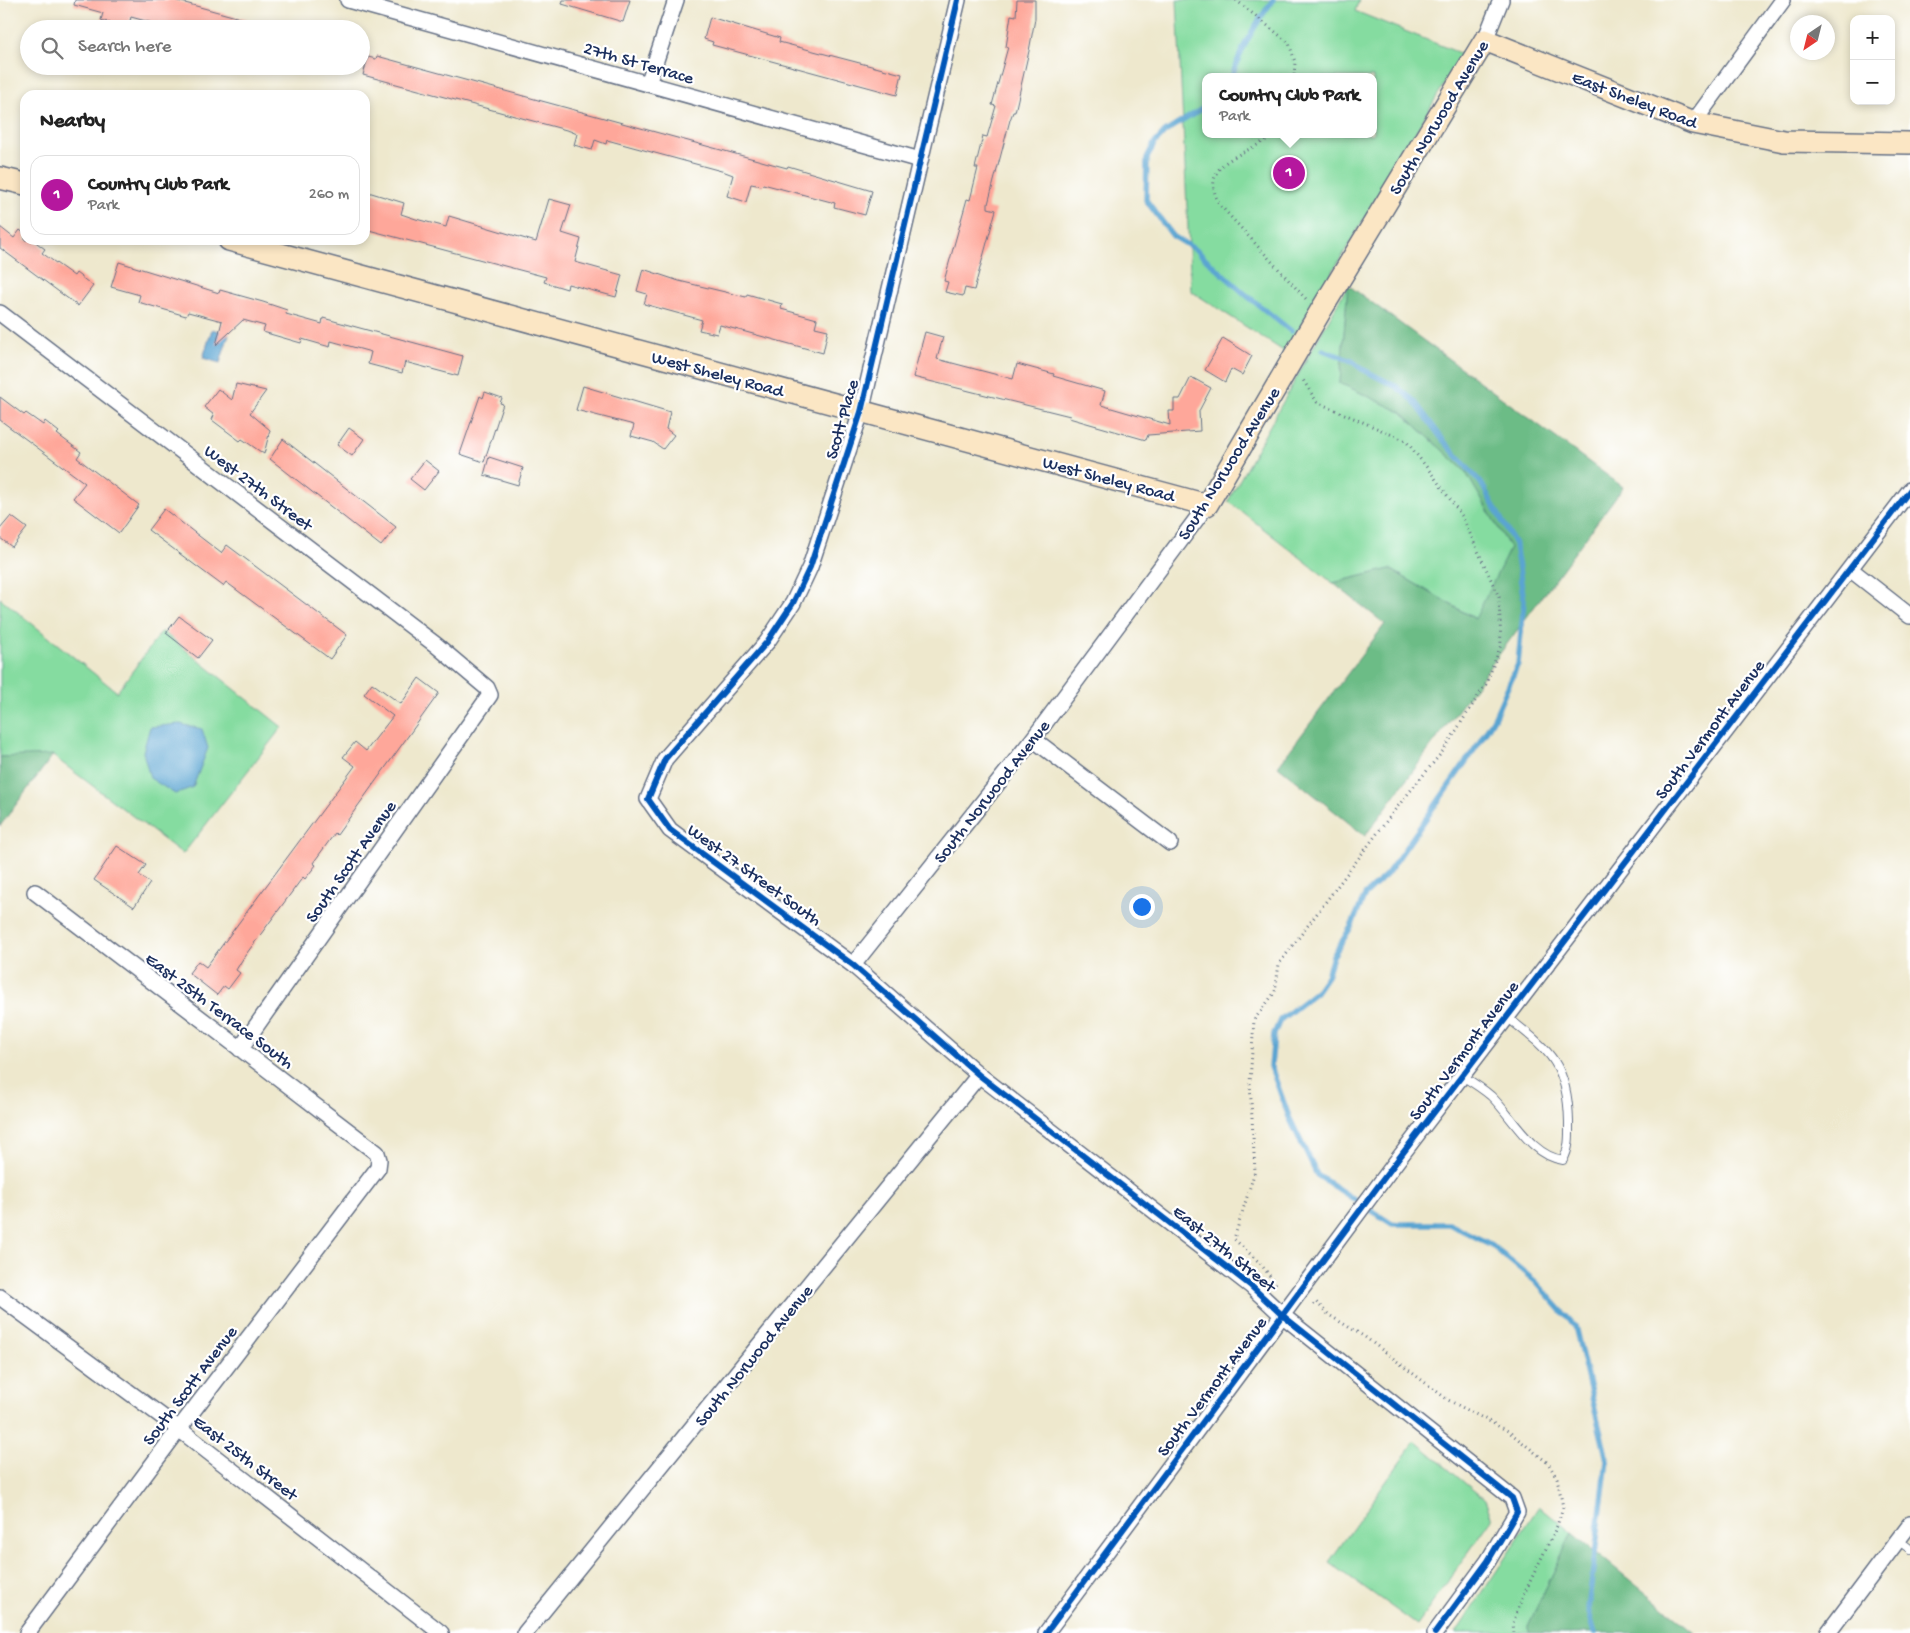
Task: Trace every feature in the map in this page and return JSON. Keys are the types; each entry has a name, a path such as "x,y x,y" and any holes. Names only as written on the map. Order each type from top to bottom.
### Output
{"street":[{"name":"27th St Terrace","path":"348,0 920,160"},
{"path":"648,84 676,0"},
{"name":"Scott Place","path":"648,799 665,759 767,642 793,603 810,567 861,412 958,0"},
{"name":"South Norwood Avenue","path":"853,965 1033,739 1207,504 1320,312 1485,40 1501,0"},
{"path":"1693,123 1784,0"},
{"name":"East Sheley Road","path":"1485,40 1693,123 1784,141 1910,143"},
{"path":"0,178 20,183"},
{"name":"West Sheley Road","path":"247,245 1207,504"},
{"name":"West 27th Street","path":"0,312 436,645 487,688 490,695"},
{"name":"South Vermont Avenue","path":"1046,1633 1282,1314 1294,1302 1396,1162 1910,490"},
{"path":"1850,569 1910,616"},
{"name":"South Scott Avenue","path":"240,1049 490,695"},
{"path":"1033,739 1170,843"},
{"name":"West 27 Street South","path":"648,799 670,830 853,965 980,1076"},
{"name":"East 25th Terrace South","path":"35,892 378,1152 379,1160"},
{"name":"South Norwood Avenue","path":"525,1633 980,1076"},
{"name":"East 27th Street","path":"980,1076 1251,1286 1282,1314 1512,1498 1517,1512 1488,1561 1435,1633"},
{"name":"South Scott Avenue","path":"27,1633 179,1429 378,1168 379,1160"},
{"name":"East 25th Street","path":"0,1297 179,1429 441,1633"},
{"path":"1828,1633 1904,1544 1910,1524"}],"lane":[{"path":"1462,1076 1490,1095 1530,1141 1554,1159 1564,1160 1569,1150 1568,1103 1562,1071 1544,1047 1507,1017"}],"path":[{"path":"1236,0 1289,43 1293,51 1294,73"},
{"path":"1269,138 1262,144 1227,161 1213,179 1212,185 1219,204 1308,301"},
{"path":"1301,374 1303,381 1317,402 1406,441 1432,474 1462,516 1499,597 1501,645 1486,684 1443,751 1394,811 1279,964 1275,992 1254,1020 1250,1083 1255,1171 1234,1239 1260,1263 1276,1285 1294,1302 1307,1310 1316,1302 1329,1315 1365,1337 1448,1400 1508,1431 1548,1464 1558,1478 1562,1507 1557,1526 1517,1612 1513,1623 1514,1633"}],"green space":[{"path":"1177,0 1359,0 1355,11 1462,54 1285,352 1191,291"},
{"path":"1348,285 1340,383 1401,412 1465,471 1510,548 1476,619 1390,569 1333,583 1228,501"},
{"path":"1348,285 1623,487 1365,836 1278,766 1385,624 1333,583 1390,569 1475,619 1510,548 1465,471 1401,412 1340,383"},
{"path":"0,598 117,692 162,631 282,727 183,854 53,756 0,757"},
{"path":"53,755 0,826 0,757"},
{"path":"1415,1441 1485,1500 1492,1519 1417,1625 1329,1562"},
{"path":"1539,1506 1572,1533 1528,1626 1531,1633 1456,1633"},
{"path":"1572,1533 1695,1633 1531,1633 1528,1626"}],"water":[{"path":"212,329 229,334 220,363 203,358"},
{"path":"180,724 202,729 208,748 193,787 175,794 150,778 143,752 150,727"}],"building":[{"path":"75,0 174,0 247,20 142,20 131,17 130,20 101,20 103,13 74,5"},
{"path":"563,0 630,0 623,22 562,4"},
{"path":"1017,0 1035,0 1035,19 1015,112 1013,112 1010,120 988,204 988,208 996,210 974,290 965,288 963,296 945,292 948,282 944,281 967,199 970,200 983,136 987,137 996,106 992,105 1008,47 1006,47 1011,15 1016,16"},
{"path":"710,17 780,38 779,42 902,74 897,95 712,45 713,42 704,39"},
{"path":"377,56 787,168 788,166 872,191 865,215 834,207 835,203 763,184 762,186 751,184 746,202 727,196 733,175 607,140 606,144 595,140 592,150 574,145 577,134 570,131 363,75 370,75 370,58 376,59"},
{"path":"370,193 404,203 401,214 416,219 446,227 449,216 536,242 549,199 571,205 562,233 581,239 575,262 622,275 616,297 568,284 567,289 544,282 546,277 370,230"},
{"path":"0,227 14,238 20,230 20,245 40,245 45,249 42,253 74,276 76,273 93,286 78,306 0,248"},
{"path":"119,262 219,293 220,290 263,302 287,310 286,314 322,324 323,318 463,356 458,376 405,362 402,373 368,364 371,352 331,341 330,347 302,339 301,343 263,332 265,326 243,320 216,345 222,321 188,312 186,316 138,302 140,295 111,287"},
{"path":"643,269 679,281 746,297 747,294 782,304 781,309 817,319 815,327 828,330 823,353 720,325 717,334 699,330 702,320 644,304 647,294 637,291"},
{"path":"925,332 943,337 937,359 1013,379 1017,364 1054,374 1053,376 1105,391 1101,405 1170,425 1169,411 1174,411 1174,399 1180,399 1191,377 1211,388 1199,411 1200,431 1148,435 1146,440 1069,418 1070,416 913,377"},
{"path":"1223,338 1252,356 1242,375 1231,369 1225,382 1205,370"},
{"path":"236,384 266,391 250,413 270,430 264,454 242,439 240,441 212,420 214,415 204,407 218,389 232,400"},
{"path":"583,386 670,412 666,429 674,435 663,449 653,442 631,436 634,425 576,410"},
{"path":"485,392 502,398 500,403 503,404 484,462 460,454 480,396 483,398"},
{"path":"0,397 24,415 26,413 43,425 45,421 59,432 57,434 81,452 77,458 139,505 119,533 73,498 85,483 0,420"},
{"path":"349,428 364,439 352,456 337,445"},
{"path":"283,439 396,527 381,546 270,459"},
{"path":"489,457 523,468 518,485 484,475"},
{"path":"425,460 439,471 424,490 410,479"},
{"path":"164,509 221,553 227,545 347,635 330,659 226,582 223,586 148,530"},
{"path":"11,516 27,528 12,547 0,538 0,529"},
{"path":"179,616 212,640 198,658 166,633"},
{"path":"419,678 439,693 337,835 335,833 313,863 316,865 305,879 303,877 244,957 236,970 240,973 228,989 224,986 217,995 189,973 198,961 206,967 355,766 343,757 355,742 366,751 393,716 364,694 372,683 401,704"},
{"path":"117,846 146,865 139,875 150,883 134,907 94,880"}],"waterway":[{"path":"1234,73 1249,37 1273,0"},
{"path":"1202,109 1165,132 1154,144 1147,158 1146,200 1173,236 1196,250 1245,294 1291,331"},
{"path":"1323,350 1352,361 1362,369 1397,387 1414,401 1443,440 1481,483 1515,544 1524,601 1518,664 1494,718 1479,743 1387,874 1365,895 1351,927 1333,956 1327,976 1316,992 1280,1020 1274,1034 1271,1067 1289,1117 1317,1175 1392,1224 1449,1224 1490,1244 1536,1282 1575,1326 1607,1460 1588,1609 1595,1633"}],"cycle path":[{"path":"958,0 861,412 810,567 793,603 767,642 665,759 648,799 670,830 853,965 979,1075 1251,1286 1282,1315 1512,1498 1517,1512 1488,1561 1435,1633"},
{"path":"1046,1633 1396,1162 1910,490"}],"place":[{"name":"Country Club Park","path":"1289,173"}]}
